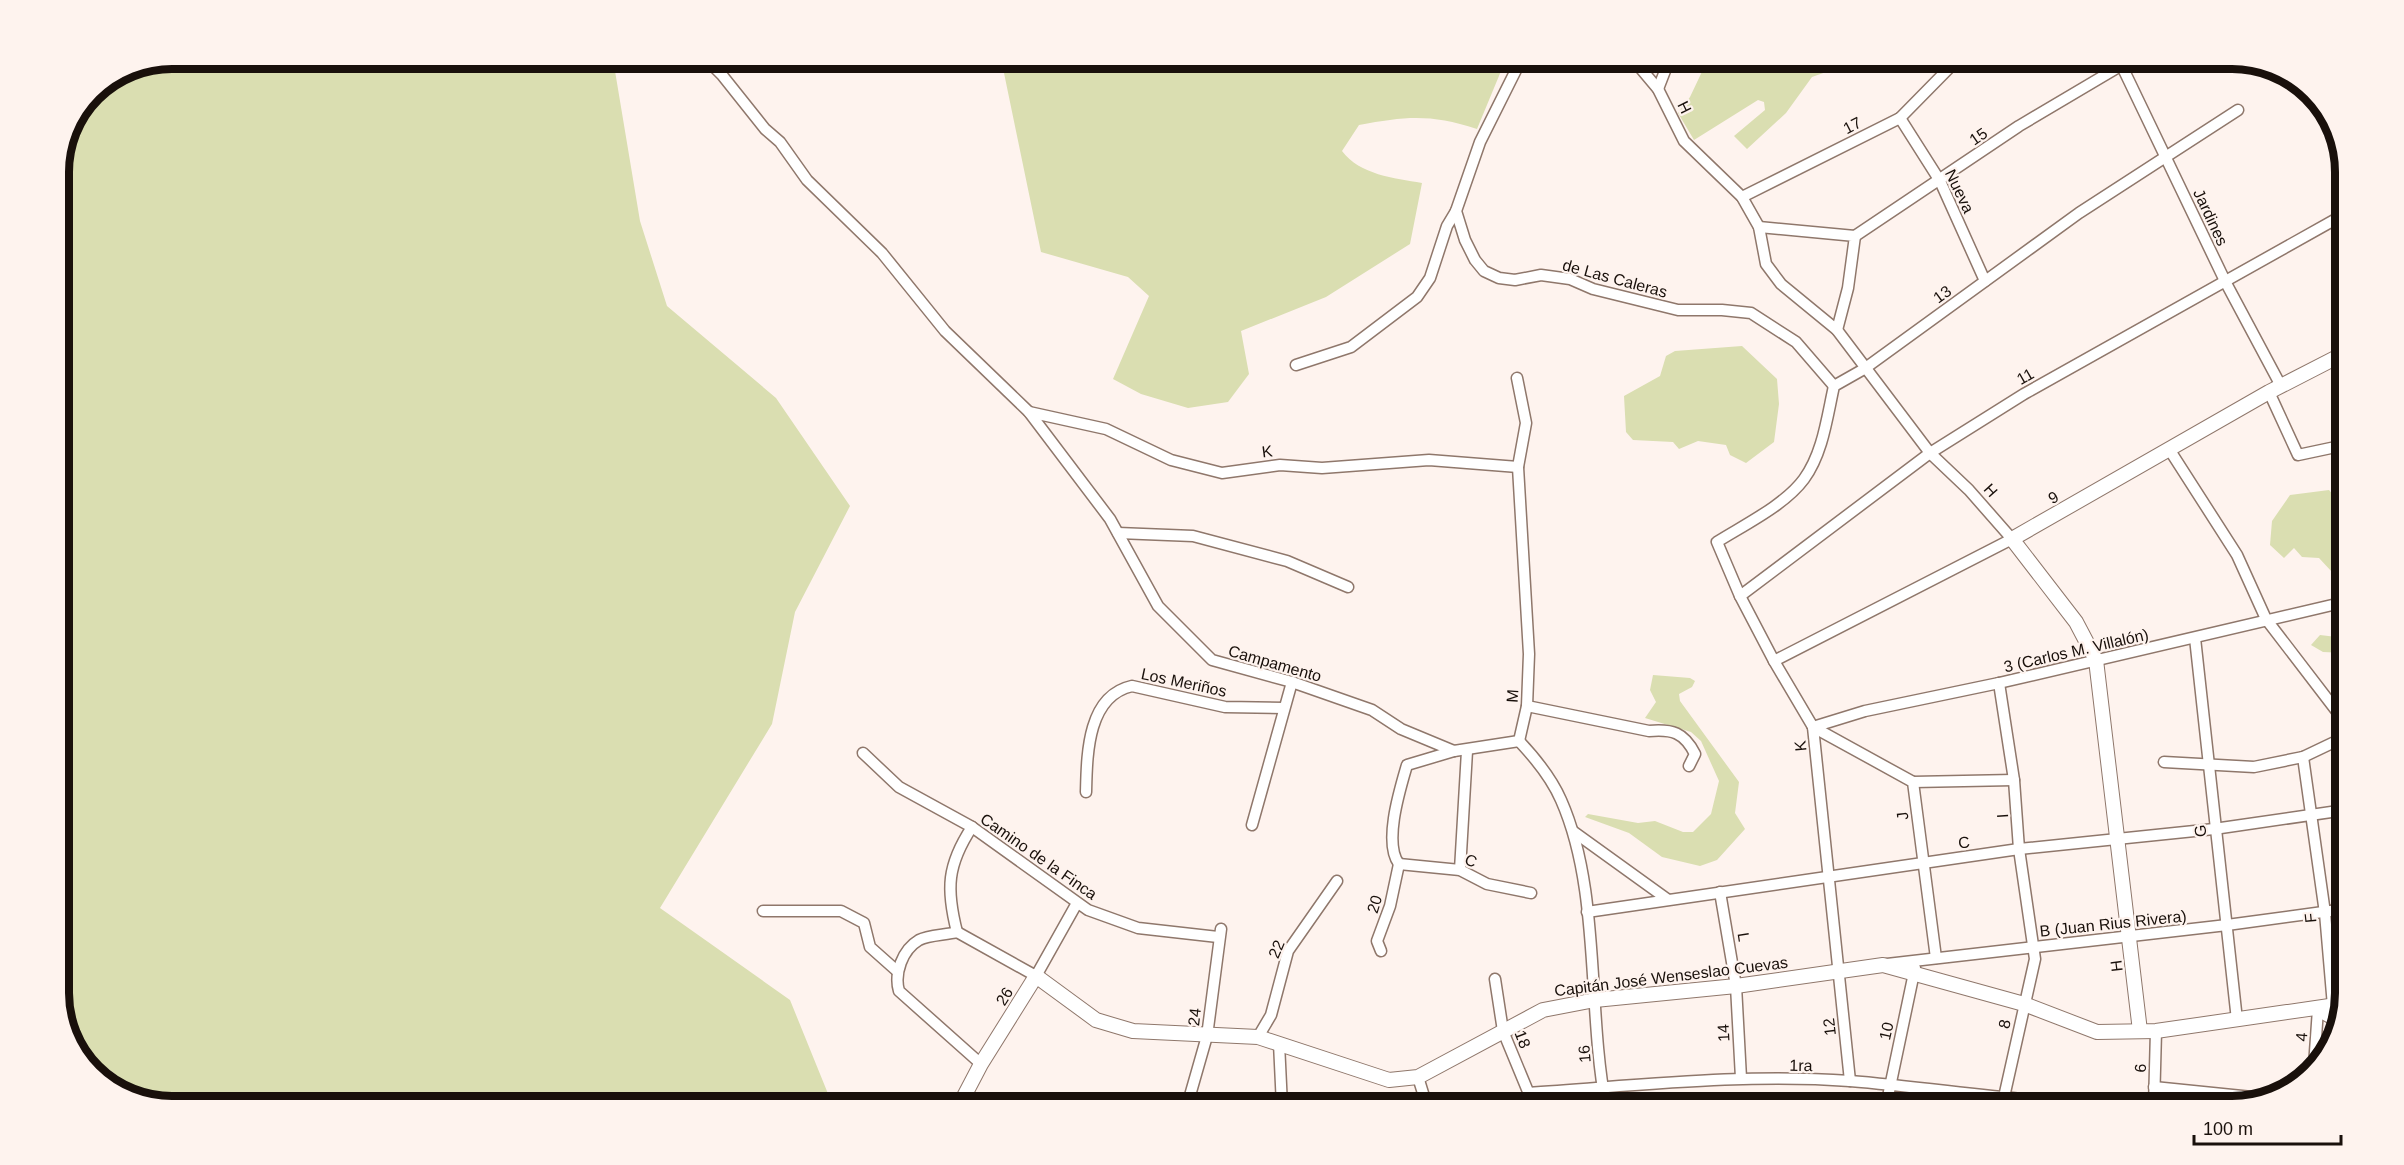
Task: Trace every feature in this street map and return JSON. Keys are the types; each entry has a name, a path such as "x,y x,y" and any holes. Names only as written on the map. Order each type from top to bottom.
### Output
{"street":[{"name":"Campamento","path":"716,69 765,129 780,142 807,180 882,253 945,331 1029,412 1067,459 1118,533 1158,606 1212,660 1292,682 1372,710 1401,729 1454,751 1467,751 1519,741"},
{"path":"1296,365 1351,347 1417,297 1430,278 1447,226 1456,211 1480,142 1516,69"},
{"name":"H","path":"1641,69 1658,89 1684,141 1742,197 1759,227 1766,264 1781,284 1837,330 1864,369 1930,453 1969,490 2012,539 2076,622 2096,660 2140,1031"},
{"path":"1658,89 1666,69"},
{"name":"17","path":"1742,197 1900,118 1948,69"},
{"name":"15","path":"1855,236 2109,69"},
{"name":"Jardines","path":"2123,69 2275,389 2298,455 2335,447"},
{"name":"13","path":"1834,386 1864,369 2079,213 2238,110"},
{"name":"Nueva","path":"1900,118 1940,181 1985,281"},
{"name":"de Las Caleras","path":"1456,211 1465,240 1475,260 1484,271 1499,278 1515,280 1541,275 1570,279 1593,289 1678,310 1722,310 1751,313 1796,342 1834,386"},
{"name":"11","path":"1740,596 1930,453 2024,394 2226,283 2335,220"},
{"path":"1759,227 1855,236 1848,288 1837,330"},
{"name":"9","path":"1773,661 2012,539 2335,357"},
{"name":"M","path":"1517,378 1526,423 1518,467 1529,654 1527,706 1519,741"},
{"name":"K","path":"1834,386 1817,456 1804,480 1772,508 1717,542 1740,596 1773,661 1813,728 1837,970"},
{"name":"K","path":"1029,412 1106,429 1171,460 1222,473 1280,465 1322,468 1429,460 1518,467"},
{"path":"2169,449 2237,555 2266,619 2335,709"},
{"path":"1118,533 1193,536 1287,561 1348,587"},
{"name":"3 (Carlos M. Villalón)","path":"1813,728 1865,711 1999,683 2335,604"},
{"name":"G","path":"2195,638 2214,829 2237,1020"},
{"path":"1252,825 1292,682"},
{"name":"I","path":"1999,683 2014,780 2019,849 2032,948"},
{"name":"Los Meriños","path":"1086,792 1087,767 1098,715 1103,703 1117,691 1132,686 1225,707 1284,708"},
{"path":"1527,706 1649,731 1667,729 1679,733 1688,740 1695,754 1689,766"},
{"path":"1813,728 1913,782 2014,780"},
{"path":"1519,741 1542,766 1561,798 1574,832 1587,912 1595,1000"},
{"path":"2164,762 2254,767 2303,757 2335,742"},
{"path":"1399,864 1392,852 1396,804 1407,765 1454,751"},
{"path":"1460,870 1467,751"},
{"name":"Camino de la Finca","path":"863,753 899,787 972,827 1088,910 1138,928 1220,933"},
{"name":"F","path":"2303,757 2335,984"},
{"name":"J","path":"1913,782 1936,958"},
{"name":"C","path":"1587,912 1828,875 2019,849 2116,837 2214,829 2335,811"},
{"path":"957,932 950,904 950,876 958,849 972,827"},
{"path":"1574,832 1667,899"},
{"name":"C","path":"1399,864 1460,870 1487,884 1530,893"},
{"name":"20","path":"1381,951 1377,941 1390,906 1399,864"},
{"name":"22","path":"1258,1037 1271,1015 1288,951 1337,881"},
{"name":"L","path":"1720,892 1736,986"},
{"name":"26","path":"965,1096 981,1064 1036,976 1077,903"},
{"path":"763,911 841,911 864,922 870,947 897,971"},
{"name":"B (Juan Rius Rivera)","path":"1915,967 1936,958 2335,911"},
{"path":"981,1064 938,1025 904,999 896,982 897,971 909,951 919,940 957,932 1036,976"},
{"name":"24","path":"1190,1096 1207,1036 1220,933"},
{"name":"8","path":"2004,1096 2035,959 2032,948"},
{"name":"Capitán José Wenseslao Cuevas","path":"1036,976 1096,1020 1133,1031 1258,1037 1389,1080 1418,1077 1543,1010 1595,1000 1736,986 1882,965 1915,967 2024,1004 2097,1032 2140,1031"},
{"name":"10","path":"1888,1096 1915,967"},
{"name":"12","path":"1837,970 1850,1081"},
{"name":"18","path":"1495,979 1503,1031 1529,1096"},
{"name":"14","path":"1736,986 1741,1078"},
{"name":"16","path":"1595,1000 1604,1096"},
{"path":"2140,1031 2156,1031 2334,1006"},
{"path":"2318,1009 2332,1017"},
{"name":"4","path":"2315,1055 2318,1009"},
{"name":"6","path":"2154,1096 2156,1031"},
{"path":"1279,1043 1281,1096"},
{"path":"1418,1077 1424,1096"},
{"name":"1ra","path":"1528,1093 1741,1078 1850,1081 1956,1096"},
{"path":"2154,1087 2238,1096"}],"green space":[{"path":"172,69 615,69 640,221 667,306 776,398 850,506 795,612 772,724 660,908 790,1000 829,1096 172,1096 152,1094 135,1089 89,1054 74,1026 69,1000 69,165 72,145 80,126 90,109 104,94 132,77 152,71"},
{"path":"1001,69 1502,69 1477,129 1446,121 1419,118 1359,125 1342,151 1349,159 1378,174 1422,183 1410,244 1326,297 1241,331 1249,374 1228,402 1188,408 1141,394 1113,379 1149,296 1128,277 1041,252 1004,73"},
{"path":"1703,69 1835,69 1812,77 1786,113 1747,149 1734,136 1765,110 1764,102 1758,100 1694,140 1678,113 1690,97"},
{"path":"1742,346 1777,379 1779,404 1774,442 1746,463 1730,455 1726,445 1698,441 1679,449 1673,442 1633,440 1626,432 1624,396 1660,376 1666,356 1675,351"},
{"path":"2329,490 2335,497 2335,571 2332,572 2319,558 2302,557 2294,548 2284,558 2270,545 2272,521 2290,495"},
{"path":"2320,635 2335,637 2335,653 2323,652 2311,645"},
{"path":"1653,675 1690,678 1695,681 1692,687 1679,694 1680,701 1739,782 1735,813 1745,829 1717,860 1700,866 1662,857 1629,833 1585,817 1588,814 1638,823 1655,821 1683,832 1693,832 1711,814 1719,781 1701,741 1691,732 1645,718 1656,702 1650,690"}]}
